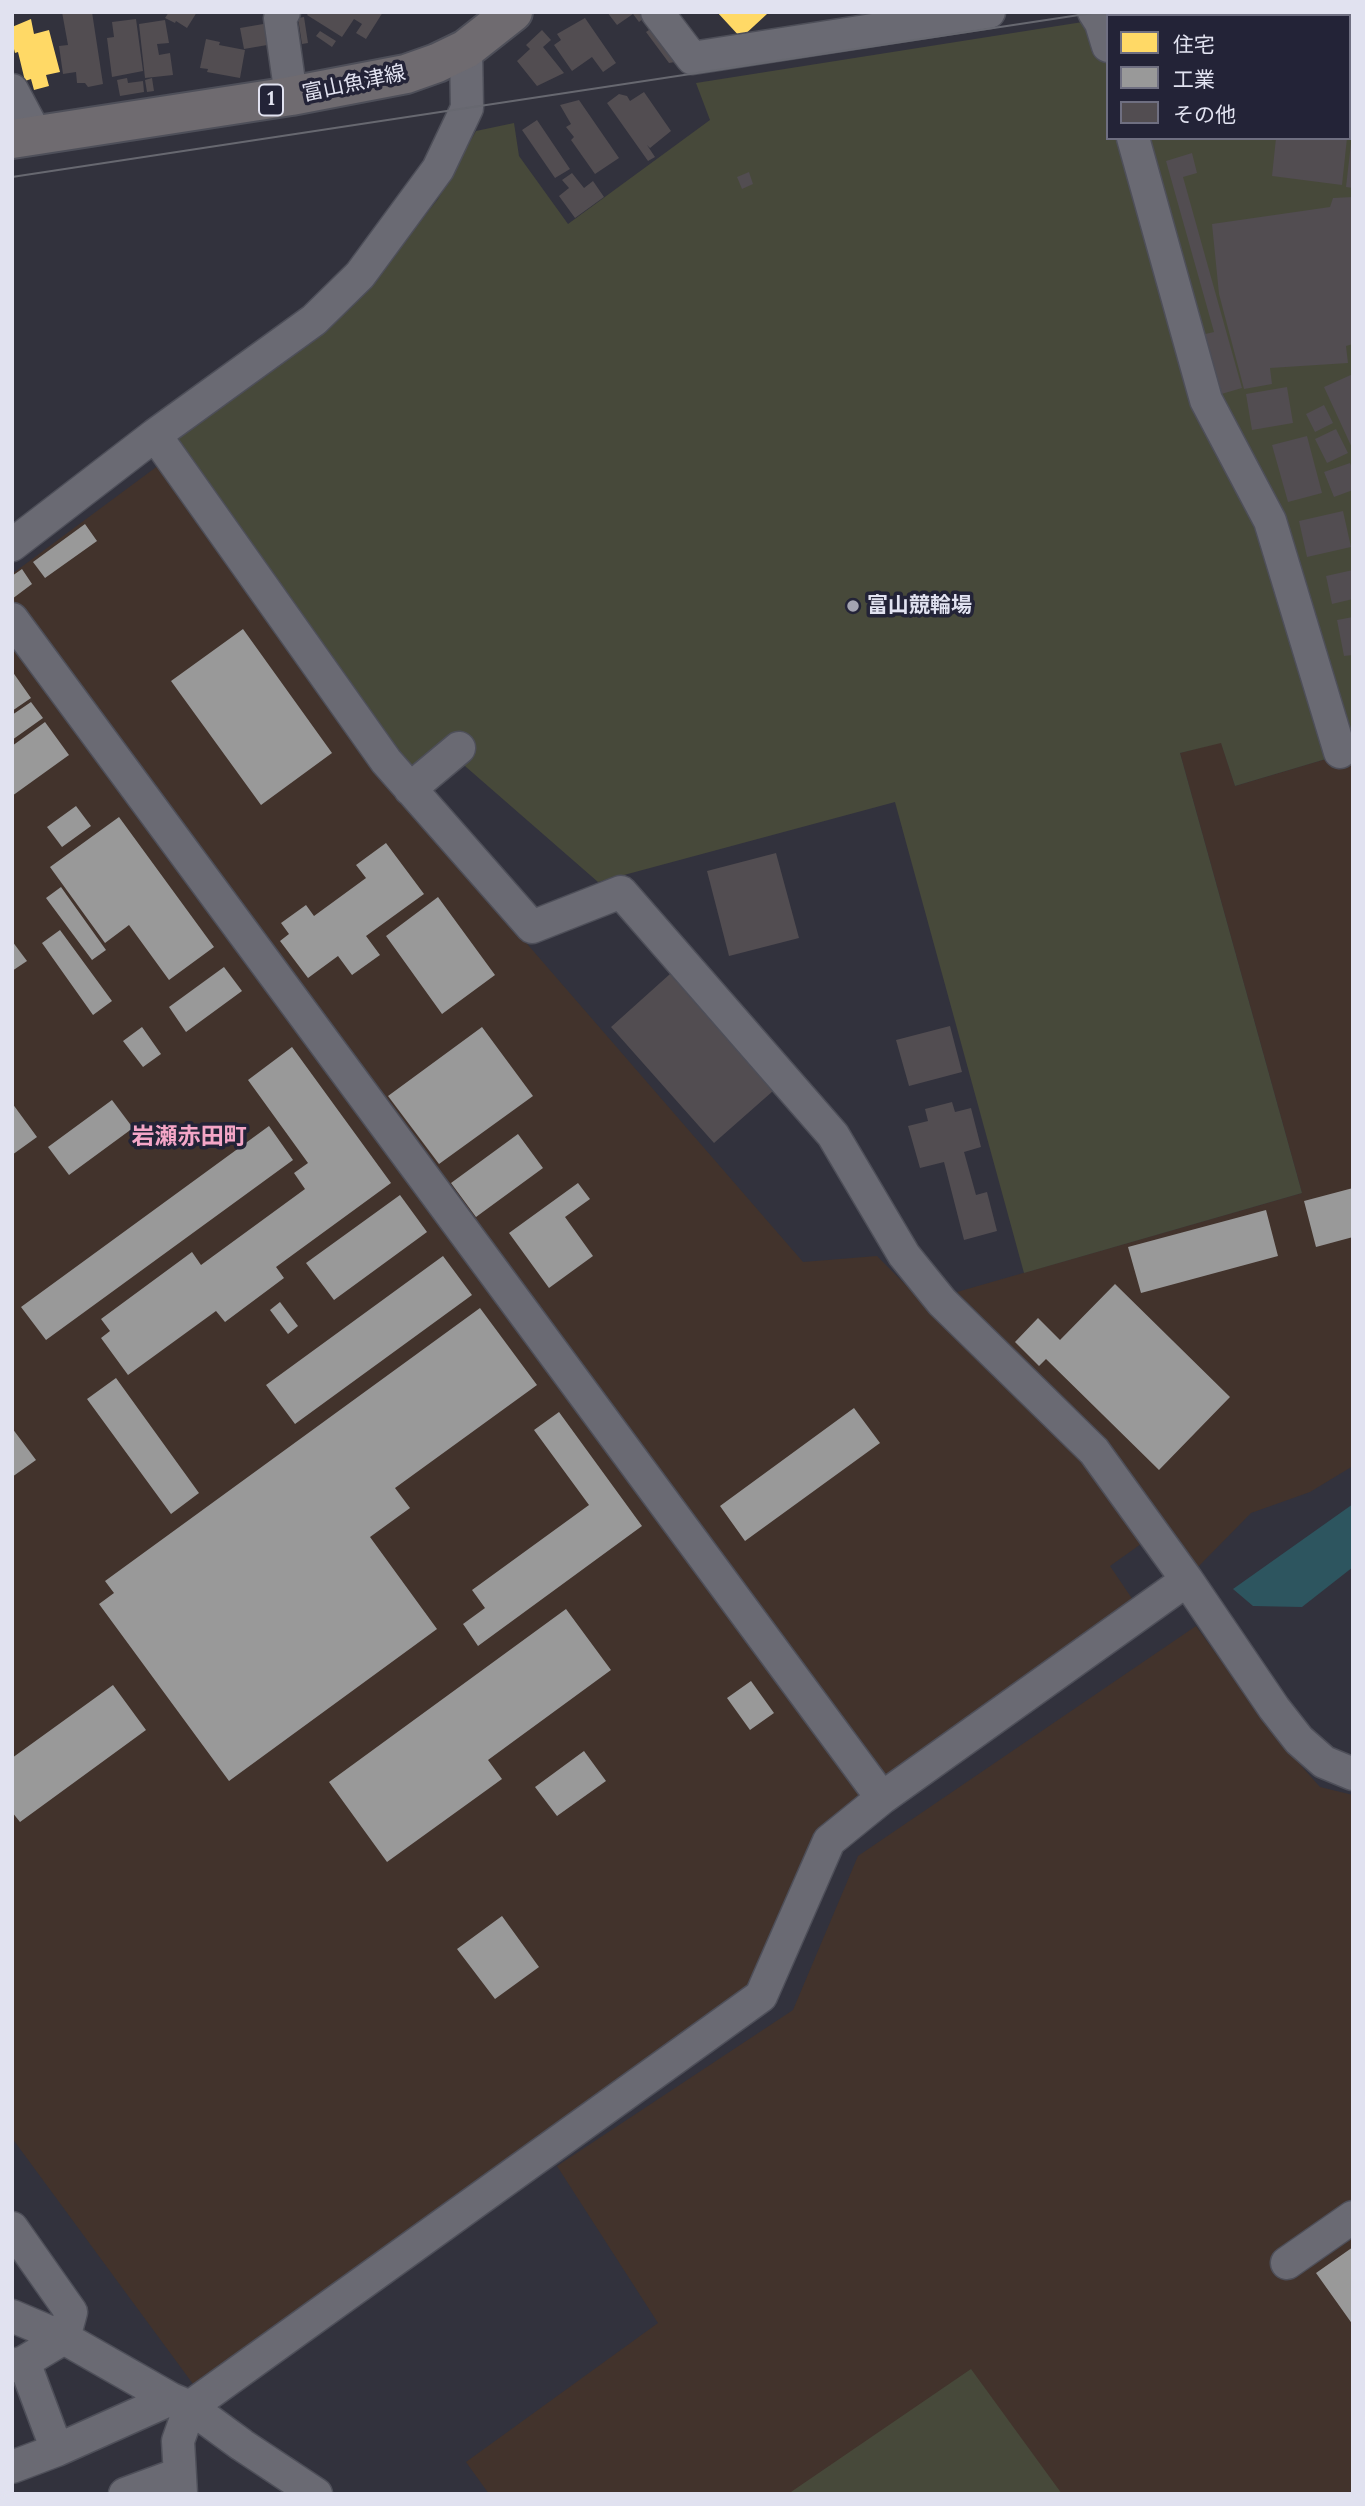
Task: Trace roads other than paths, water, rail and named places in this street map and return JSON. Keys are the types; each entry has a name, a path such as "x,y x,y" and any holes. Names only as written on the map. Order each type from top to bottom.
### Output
{"main road":[{"name":"富山魚津線","path":"24,137 291,96 406,74 466,49 513,12"}],"street":[{"path":"657,12 692,58 989,12"},
{"path":"1094,12 1106,39"},
{"path":"279,14 291,96"},
{"path":"12,545 155,435 314,320 360,275 438,169 467,108 466,49"},
{"path":"12,90 24,137"},
{"path":"1134,140 1206,400 1270,521 1340,752"},
{"path":"155,435 386,761 532,927 621,892 833,1136 904,1255 942,1302 1094,1451 1299,1740 1324,1762 1353,1774"},
{"path":"12,619 882,1798"},
{"path":"410,789 459,748"},
{"path":"12,2467 181,2403 761,1996 829,1841 882,1798 1187,1580"},
{"path":"1287,2263 1353,2217"},
{"path":"12,2228 71,2312 64,2338 18,2364 57,2450"},
{"path":"12,2316 64,2338 181,2403 316,2494"},
{"path":"125,2494 179,2488 178,2441 181,2403"}],"water":[{"path":"1353,1504 1353,1567 1302,1607 1253,1606 1233,1589"}],"tram line":[{"path":"12,177 1099,12"}],"place":[{"name":"富山競輪場","path":"853,606"}],"district":[{"name":"岩瀬赤田町","path":"189,1137"}]}
